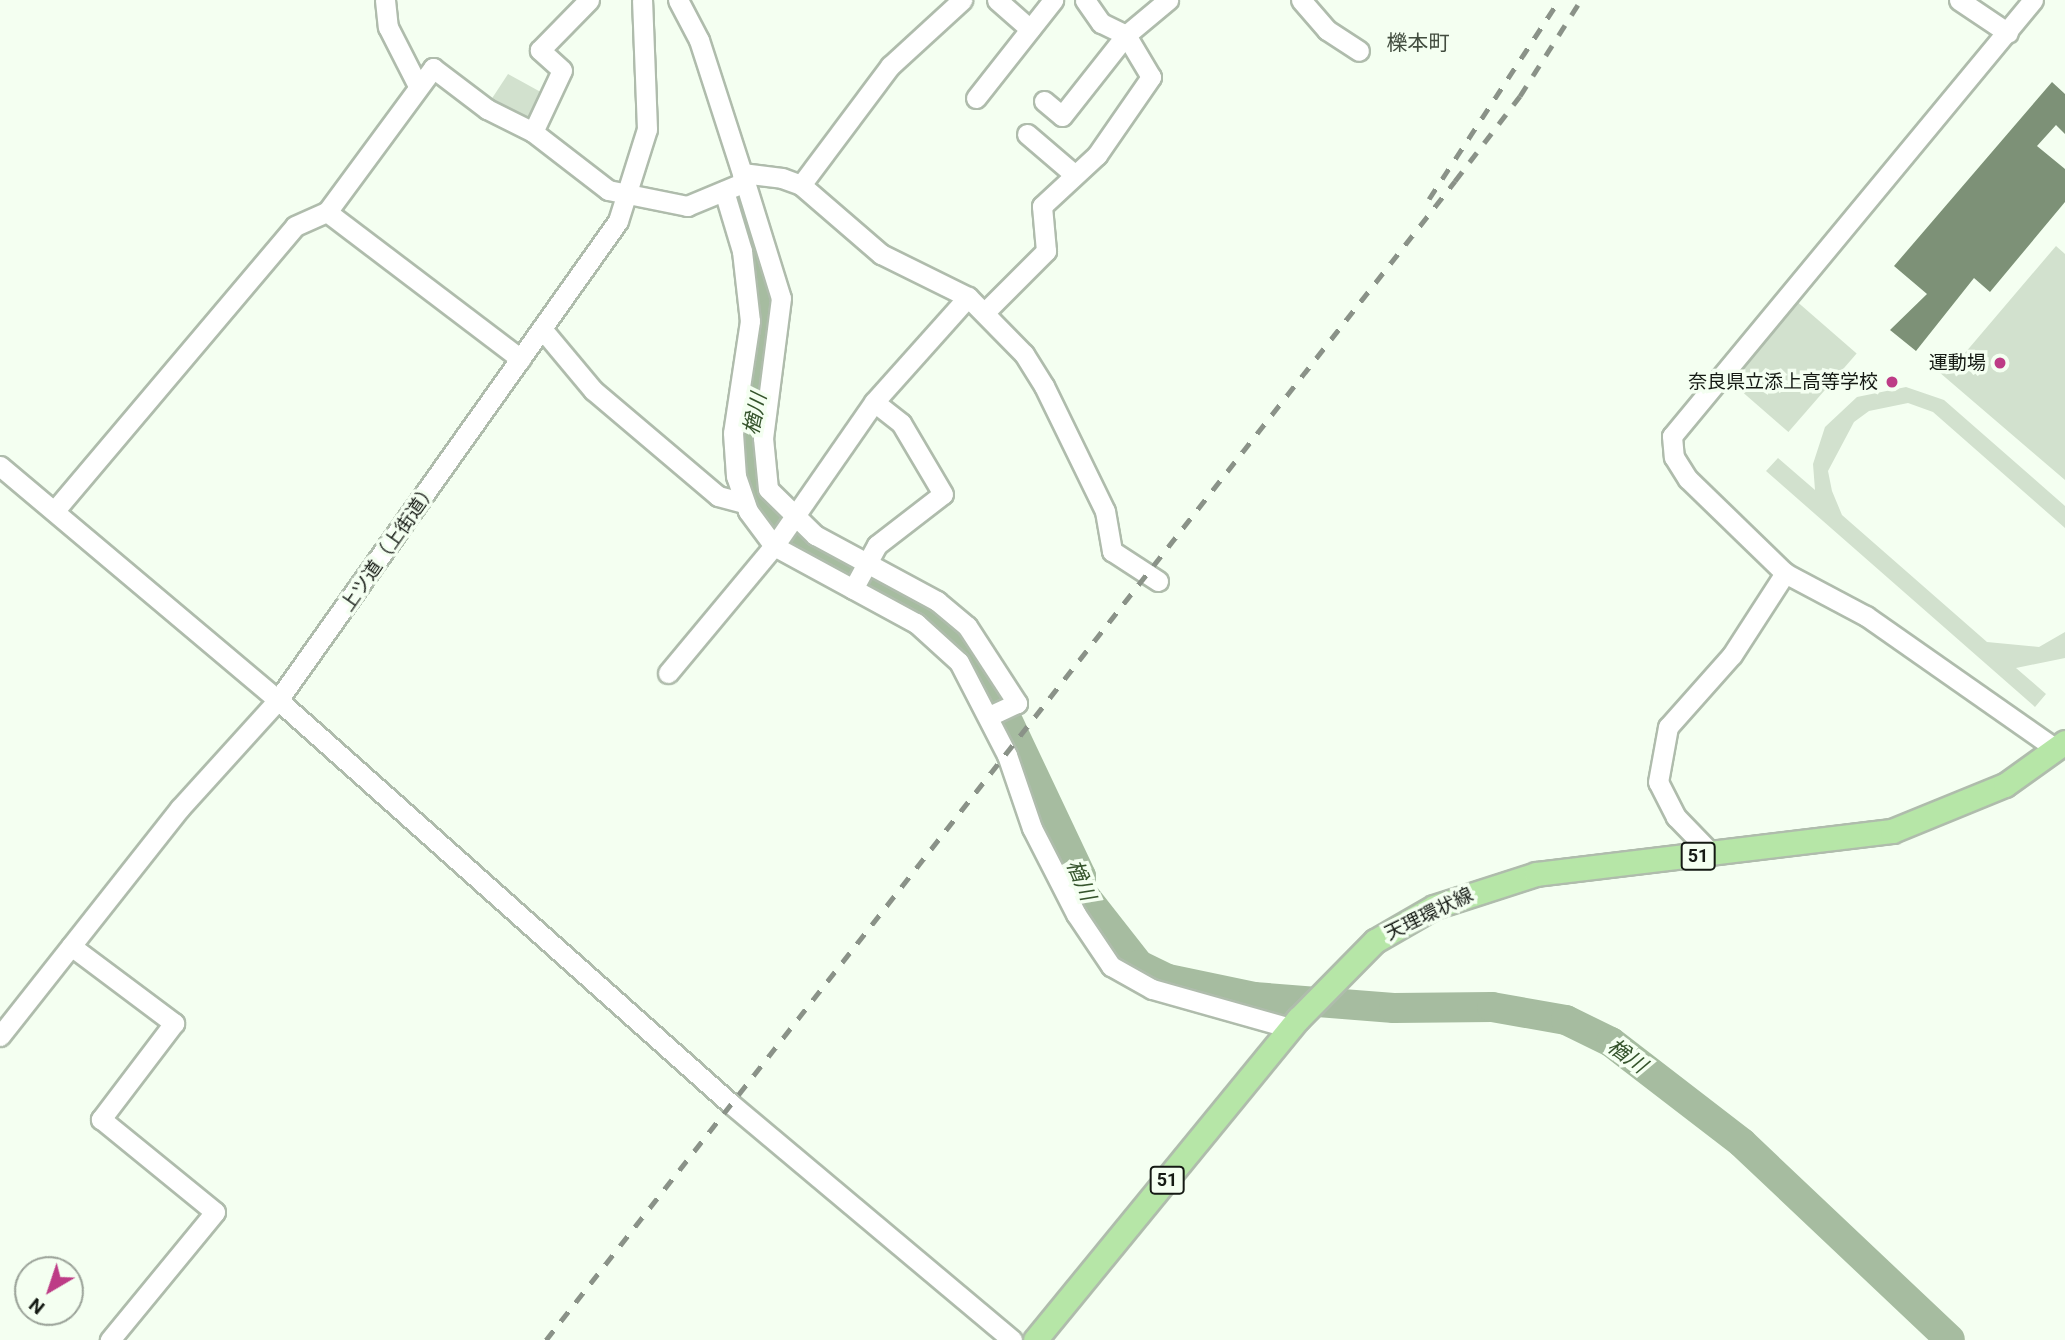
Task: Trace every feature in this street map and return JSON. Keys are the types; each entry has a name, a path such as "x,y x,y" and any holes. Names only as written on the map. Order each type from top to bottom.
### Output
{"main road":[{"name":"天理環状線","path":"1035,1340 1295,1024 1336,977 1375,941 1492,884 1892,831 2005,785 2061,745"}],"street":[{"path":"385,0 397,49 418,86"},
{"path":"533,132 562,70 540,50 589,0"},
{"name":"上ツ道（上街道）","path":"0,1036 180,808 278,700 521,359 630,199 649,94 642,0"},
{"path":"678,0 699,40 736,184 781,298 764,467 768,489 790,519 967,626 1017,703 989,716"},
{"path":"801,185 890,66 962,0"},
{"path":"998,0 1030,29"},
{"path":"976,98 1053,0"},
{"path":"986,311 1046,251 1042,206 1075,176 1122,125 1151,77 1126,35 1101,23 1085,0"},
{"path":"1044,101 1062,116 1126,35 1168,0"},
{"path":"1301,0 1327,30 1359,51"},
{"path":"1959,0 2008,33"},
{"path":"2033,0 1672,436 1674,457 1688,479 1784,573 1866,615 2061,745"},
{"path":"56,509 295,226 327,212 433,68 488,109 533,132 608,190 630,199 687,205 736,184 801,185 881,254 968,297 986,311 1044,386 1105,511 1112,551 1157,581"},
{"path":"1027,134 1075,176"},
{"path":"736,184 750,321 733,433 745,503 775,543 916,623 951,654 989,716 1032,828 1076,914 1111,966 1152,989 1295,1024"},
{"path":"327,212 521,359"},
{"path":"668,673 775,543 874,402 968,297"},
{"path":"542,329 593,390 718,496 745,503"},
{"path":"853,589 877,545 943,494 901,423 874,402"},
{"path":"0,466 56,509 278,700 731,1104 1012,1340"},
{"path":"1712,854 1676,817 1658,782 1668,727 1732,655 1784,573"},
{"path":"71,946 174,1023 102,1119 215,1212 110,1340"}],"green space":[{"path":"508,74 548,96 532,128 487,106"},
{"name":"運動場","path":"2056,246 2065,254 2065,480 1932,366 1947,350 1959,360"},
{"path":"1794,299 1857,353 1788,432 1726,377"},
{"path":"1906,387 1944,400 2065,506 2065,528 1933,412 1908,403 1869,411 1854,422 1828,471 1832,491 1842,515 1987,642 2039,647 2065,632 2065,658 2016,668 2046,694 2035,707 1766,471 1778,458 1815,490 1813,464 1825,427 1857,397"}],"building":[{"path":"2052,82 2065,94 2065,134 2056,125 2037,146 2065,169 2065,202 1990,292 1974,278 1916,351 1890,330 1927,294 1894,266"}],"waterway":[{"name":"楢川","path":"755,245 771,313 749,434 749,472 764,514 796,544 930,615 961,642 987,677 1081,876 1081,891 1139,965 1168,979 1254,997 1394,1008 1492,1007 1566,1020 1611,1042 1742,1143 1950,1340"}],"railway":[{"path":"1429,199 1559,0"},
{"path":"546,1340 1455,181 1520,96 1581,0"}],"place":[{"name":"運動場","path":"2000,363"},
{"name":"奈良県立添上高等学校","path":"1892,382"}],"district":[{"name":"櫟本町","path":"1418,43"}]}
